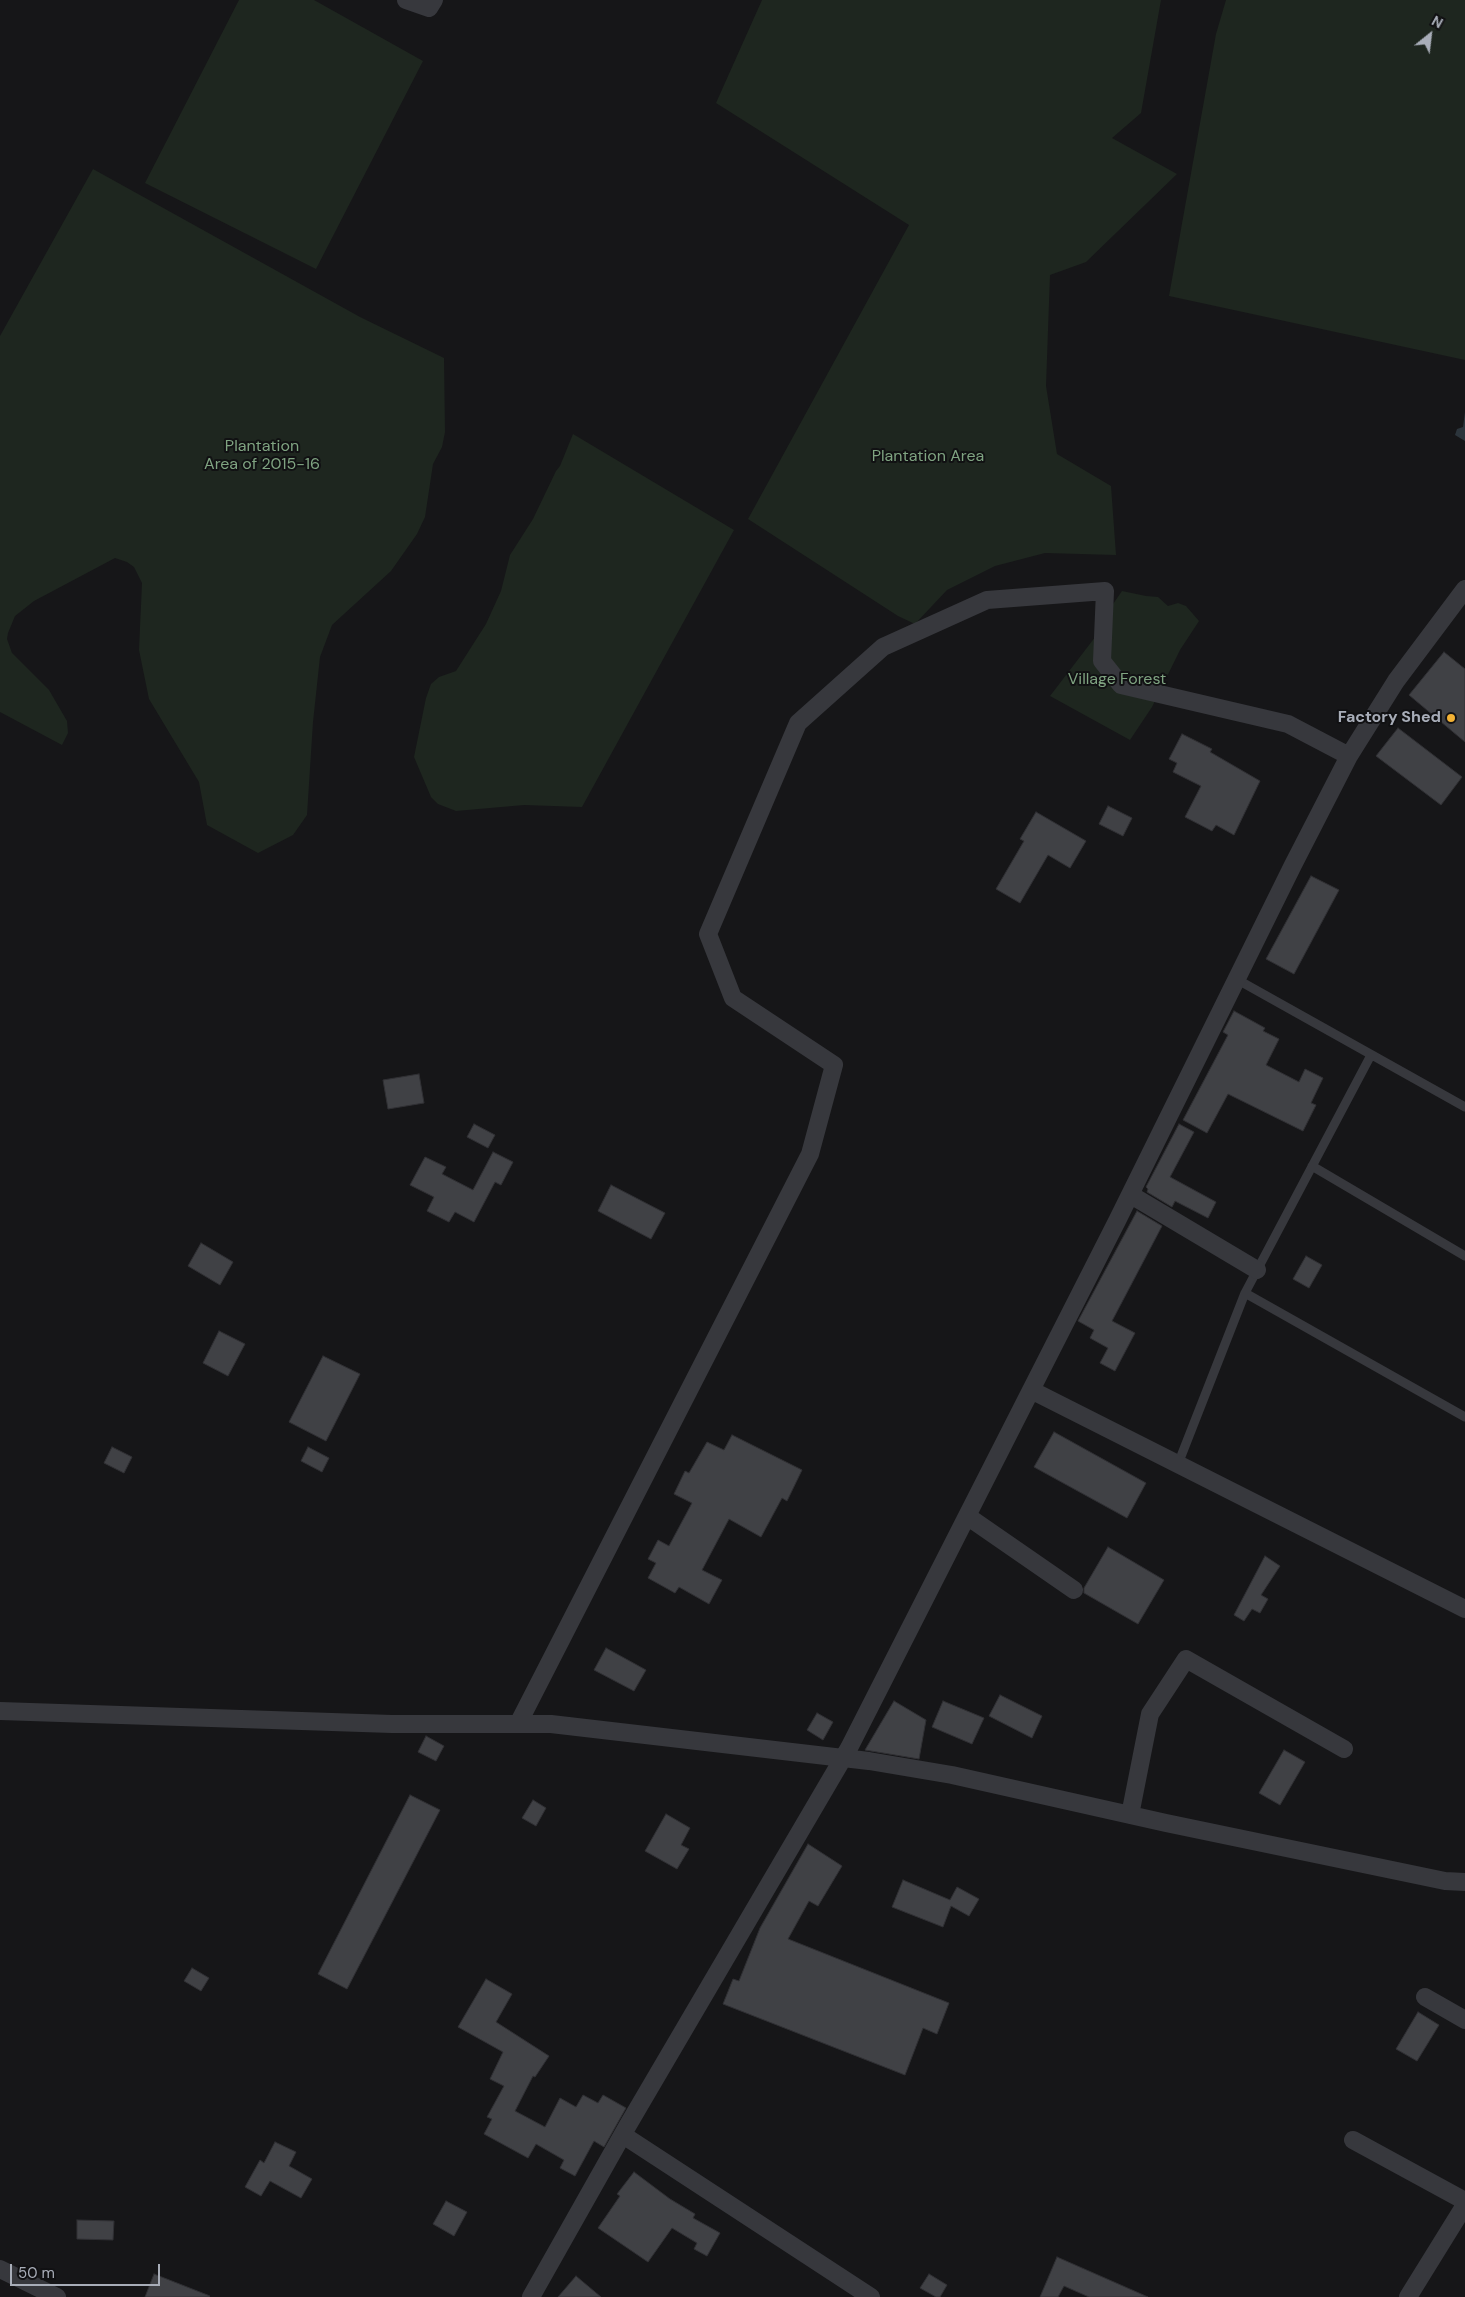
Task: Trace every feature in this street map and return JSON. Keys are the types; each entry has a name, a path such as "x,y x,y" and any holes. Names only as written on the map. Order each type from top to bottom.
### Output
{"street":[{"path":"406,0 428,8 434,0"},
{"path":"532,2297 623,2135 842,1759 968,1516 1349,756 1396,681 1465,589"},
{"path":"518,1724 810,1154 834,1066 733,998 708,934 798,723 883,647 987,600 1105,591 1102,661 1121,686 1288,724 1349,756"},
{"path":"1130,1194 1257,1270"},
{"path":"1031,1390 1465,1609"},
{"path":"968,1516 1074,1590"},
{"path":"1130,1814 1150,1714 1186,1659 1344,1749"},
{"path":"0,1711 392,1724 551,1724 869,1761 952,1775 1445,1881 1465,1882"},
{"path":"1425,1997 1465,2020"},
{"path":"623,2135 871,2297"},
{"path":"1353,2140 1465,2203 1408,2297"},
{"path":"0,2269 57,2297"}],"lane":[{"path":"1238,980 1465,1107"},
{"path":"1178,1464 1245,1293 1371,1055"},
{"path":"1312,1166 1465,1256"},
{"path":"1245,1293 1465,1417"}],"green space":[{"path":"239,0 314,0 423,61 316,269 145,183"},
{"name":"Plantation Area","path":"762,0 1161,0 1141,113 1112,138 1177,174 1086,262 1050,275 1046,386 1057,454 1111,486 1116,555 1045,553 995,566 947,590 915,624 898,616 748,519 909,225 716,103"},
{"path":"1226,0 1465,0 1465,360 1169,296 1216,34"},
{"name":"Plantation Area of 2015-16","path":"93,169 360,317 444,358 445,432 442,447 433,464 425,517 417,534 391,571 332,625 320,657 313,722 307,815 293,835 258,853 207,825 199,782 149,699 139,650 142,583 134,567 127,562 115,558 34,601 15,616 8,633 7,639 12,653 49,690 67,721 68,733 62,745 0,712 0,336"},
{"path":"573,434 734,530 582,807 524,805 456,811 438,804 431,797 414,757 426,698 431,684 439,677 456,671 486,624 501,591 510,555 533,519 560,466"},
{"name":"Village Forest","path":"1122,591 1158,597 1168,606 1178,603 1186,606 1199,621 1180,650 1152,707 1130,740 1050,696 1099,632 1109,610"}],"shaded area":[{"path":"1465,412 1465,441 1455,435 1457,429 1463,427"}],"building":[{"name":"Factory Shed","path":"1444,652 1465,669 1465,742 1409,695"},
{"path":"1398,728 1462,777 1441,805 1376,756"},
{"path":"1182,734 1212,749 1210,752 1260,781 1234,835 1216,825 1212,831 1185,817 1201,786 1173,772 1177,763 1169,759"},
{"path":"1108,806 1132,818 1123,836 1099,824"},
{"path":"1036,812 1086,841 1070,868 1048,855 1020,903 996,889 1024,841 1020,839"},
{"path":"1311,876 1339,890 1294,974 1266,959"},
{"path":"1234,1011 1265,1028 1263,1031 1279,1039 1266,1065 1299,1082 1305,1069 1323,1078 1311,1103 1316,1105 1303,1131 1228,1094 1207,1133 1183,1120 1228,1035 1223,1032"},
{"path":"419,1074 424,1103 388,1109 383,1080"},
{"path":"474,1124 495,1135 488,1148 467,1137"},
{"path":"1179,1124 1194,1132 1170,1177 1216,1202 1208,1218 1175,1201 1172,1207 1147,1192 1148,1189 1146,1187"},
{"path":"493,1152 513,1162 501,1185 495,1182 474,1222 455,1212 449,1222 427,1211 434,1197 410,1185 425,1157 446,1167 442,1174 473,1190"},
{"path":"611,1185 665,1213 651,1239 598,1211"},
{"path":"1137,1211 1162,1226 1112,1321 1135,1333 1115,1371 1100,1363 1108,1348 1090,1338 1094,1330 1078,1321"},
{"path":"201,1243 233,1262 220,1285 188,1266"},
{"path":"1306,1256 1322,1265 1309,1288 1293,1279"},
{"path":"219,1331 245,1344 228,1376 203,1363"},
{"path":"323,1356 360,1374 326,1441 289,1422"},
{"path":"1054,1432 1146,1483 1127,1518 1034,1467"},
{"path":"732,1435 802,1470 787,1501 782,1498 761,1537 729,1519 702,1570 722,1580 709,1604 679,1587 675,1593 648,1578 656,1563 648,1559 658,1540 669,1546 692,1503 674,1494 685,1471 689,1473 707,1442 724,1450"},
{"path":"112,1447 132,1457 124,1473 104,1463"},
{"path":"308,1447 329,1458 322,1472 301,1461"},
{"path":"1108,1547 1164,1580 1138,1624 1084,1593 1084,1588"},
{"path":"1265,1556 1280,1566 1261,1595 1268,1599 1260,1613 1252,1609 1244,1621 1234,1615"},
{"path":"606,1648 646,1670 634,1691 594,1670"},
{"path":"1000,1695 1042,1716 1032,1738 989,1716"},
{"path":"894,1701 926,1720 919,1759 865,1750"},
{"path":"943,1701 984,1718 972,1744 932,1727"},
{"path":"817,1713 833,1722 823,1740 807,1730"},
{"path":"426,1736 444,1746 436,1761 418,1752"},
{"path":"1284,1750 1305,1762 1280,1805 1259,1793"},
{"path":"410,1795 440,1810 347,1989 318,1974"},
{"path":"533,1800 546,1808 536,1826 522,1818"},
{"path":"666,1814 690,1828 681,1845 689,1849 677,1869 645,1851"},
{"path":"808,1844 842,1866 818,1906 809,1901 788,1939 949,2003 937,2034 923,2028 905,2075 723,2004 733,1979 739,1981 760,1928"},
{"path":"903,1880 950,1900 957,1887 979,1899 969,1916 951,1906 943,1927 892,1907"},
{"path":"192,1968 209,1978 201,1991 184,1981"},
{"path":"486,1979 512,1994 496,2022 549,2056 535,2077 533,2076 515,2111 545,2127 560,2098 576,2107 583,2095 598,2103 603,2095 626,2108 604,2147 594,2141 575,2176 560,2168 564,2160 536,2144 528,2158 484,2134 492,2119 487,2117 504,2086 490,2079 503,2052 458,2027"},
{"path":"1418,2012 1439,2025 1417,2061 1396,2049"},
{"path":"275,2142 296,2152 289,2166 312,2179 301,2198 270,2181 261,2196 245,2187 260,2160 264,2163"},
{"path":"634,2172 670,2199 695,2214 693,2218 720,2233 707,2256 694,2249 697,2243 672,2228 648,2262 598,2228 620,2196 617,2194"},
{"path":"446,2201 467,2212 454,2236 433,2224"},
{"path":"77,2220 114,2221 113,2240 77,2239"},
{"path":"1057,2257 1148,2297 1089,2297 1064,2286 1058,2297 1040,2297"},
{"path":"154,2274 210,2296 145,2297"},
{"path":"929,2274 947,2285 940,2297 936,2297 920,2288"},
{"path":"576,2276 601,2297 558,2297"}],"place":[{"name":"Factory Shed","path":"1451,718"}]}
